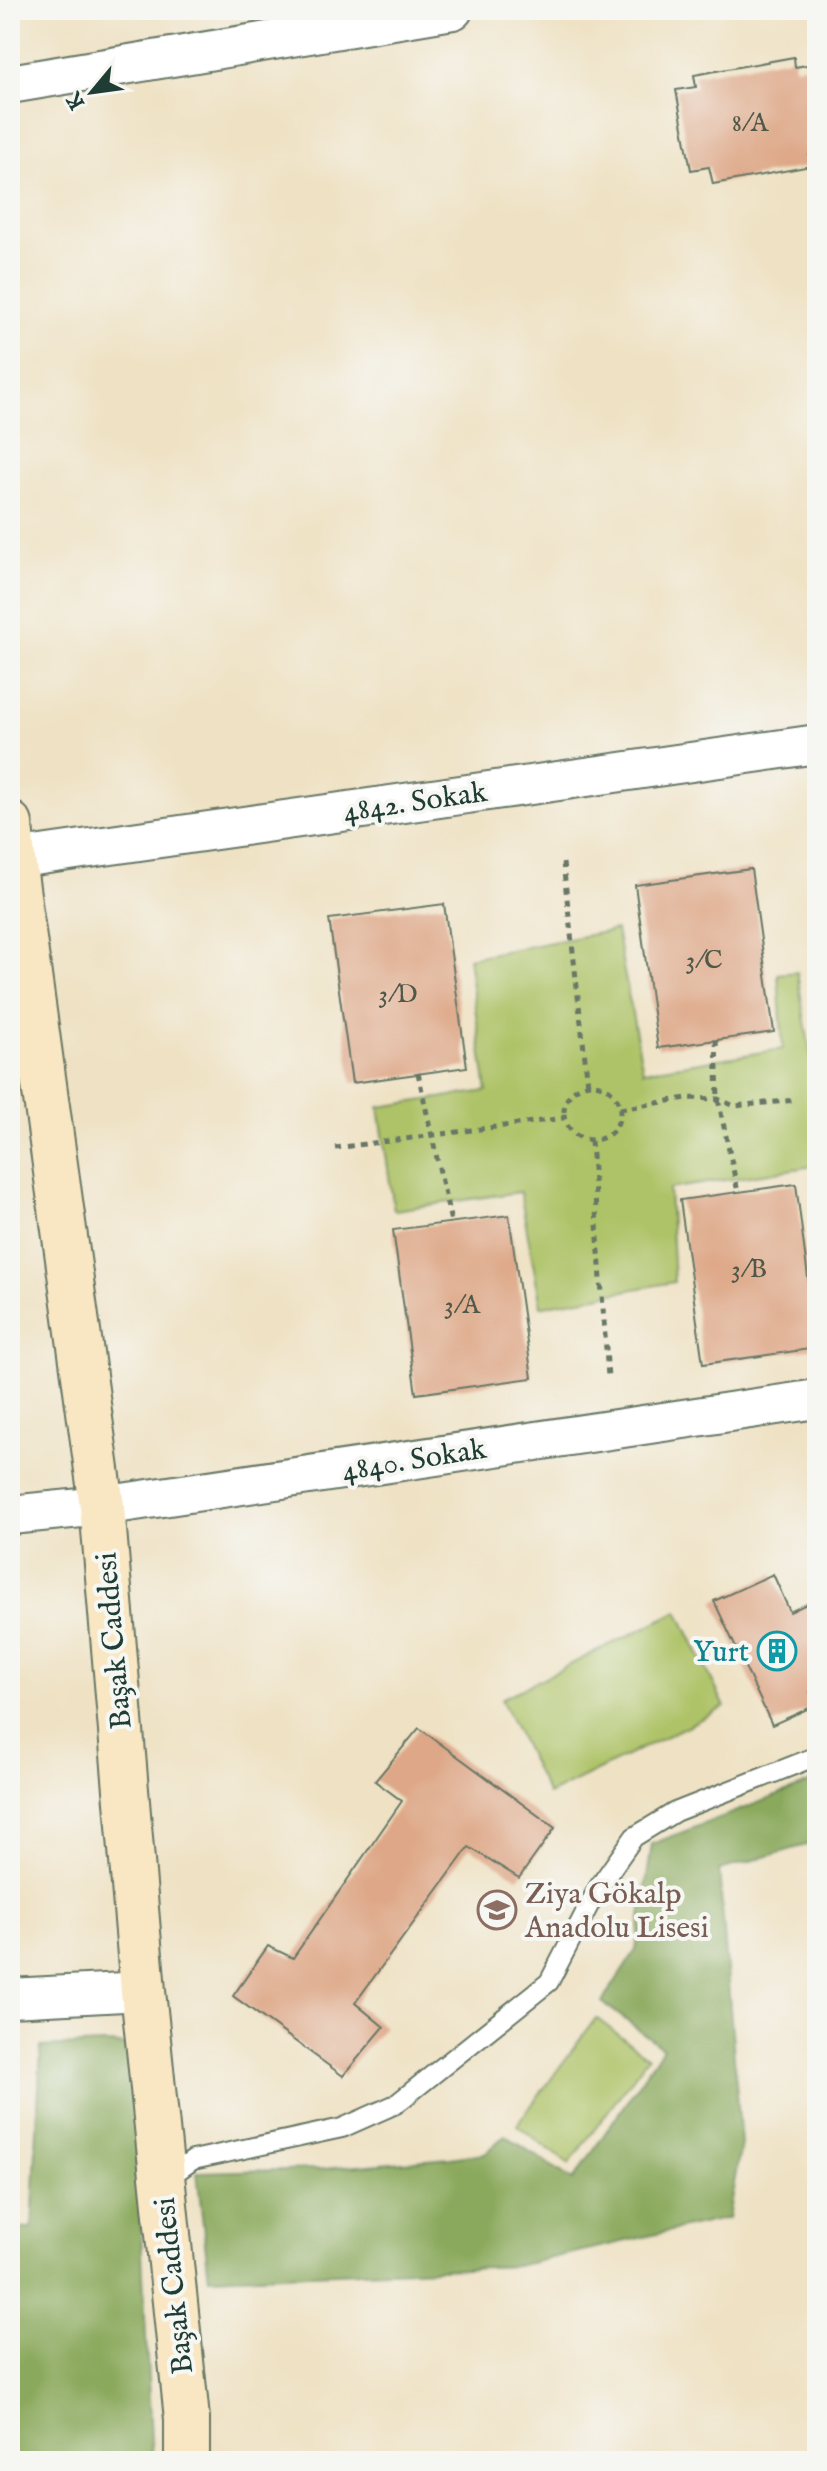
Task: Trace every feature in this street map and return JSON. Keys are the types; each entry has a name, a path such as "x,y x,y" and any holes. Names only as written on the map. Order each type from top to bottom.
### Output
{"street":[{"path":"10,84 453,10"},
{"name":"4842. Sokak","path":"11,842 817,744"},
{"name":"Başak Caddesi","path":"11,842 102,1506 143,1991 187,2419 187,2461"},
{"name":"4840. Sokak","path":"10,1515 102,1506 817,1399"},
{"path":"10,1998 143,1991"}],"lane":[{"path":"163,2182 193,2160 342,2128 396,2104 549,1982 598,1888 634,1837 675,1812 817,1756"}],"path":[{"path":"563,863 588,1085"},
{"path":"716,1040 718,1099 738,1192"},
{"path":"418,1073 451,1222"},
{"path":"588,1085 597,1085 613,1093 620,1109 616,1128 601,1139 591,1141 574,1134 564,1118 567,1100 572,1092 588,1085"},
{"path":"620,1109 687,1098 718,1099 734,1106 797,1100"},
{"path":"335,1148 564,1118"},
{"path":"591,1141 608,1377"}],"green space":[{"path":"616,930 643,1071 783,1049 778,974 797,972 817,1095 817,1172 813,1166 669,1189 674,1282 541,1306 520,1192 394,1210 379,1107 487,1091 468,958"},
{"path":"678,1611 725,1707 548,1795 501,1699"},
{"path":"817,1780 817,1842 719,1870 741,2144 728,2218 516,2266 209,2278 197,2172 322,2169 450,2158 485,2153 505,2135 573,2180 663,2048 602,2002 636,1950 652,1844"},
{"path":"596,2018 648,2057 569,2164 517,2125"},
{"path":"129,2045 135,2107 152,2461 10,2461 10,2228 32,2229 41,2047"}],"building":[{"path":"794,57 795,67 813,64 817,85 817,153 809,155 811,166 713,184 709,167 691,170 676,90 696,87 694,75"},
{"path":"751,869 774,1032 658,1048 635,885"},
{"path":"444,904 467,1067 352,1083 329,919"},
{"path":"796,1184 817,1348 703,1364 680,1200"},
{"path":"509,1215 532,1378 416,1394 393,1230"},
{"name":"Yurt","path":"773,1574 790,1612 817,1599 817,1689 810,1692 816,1705 772,1725 714,1601"},
{"path":"419,1728 555,1828 519,1878 469,1847 355,2003 384,2027 343,2076 233,1996 268,1946 293,1958 402,1801 375,1781"}],"place":[{"name":"Yurt","path":"777,1651"},
{"name":"Ziya Gökalp Anadolu Lisesi","path":"497,1910"}]}
